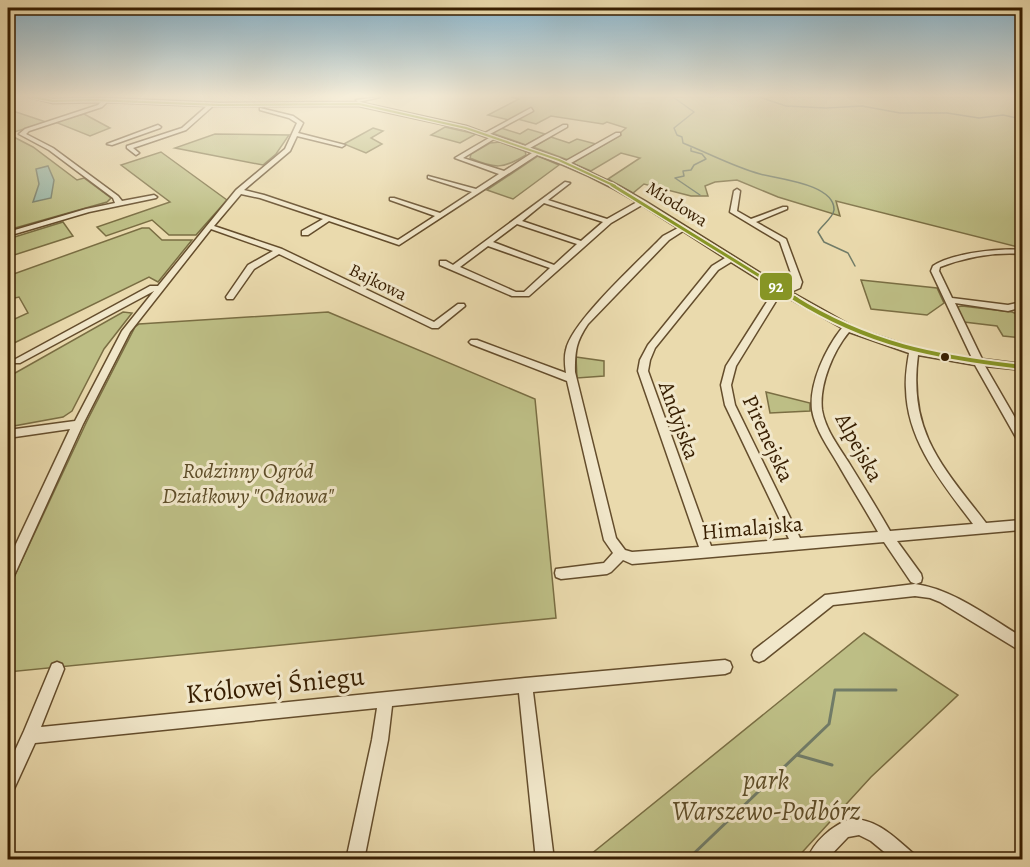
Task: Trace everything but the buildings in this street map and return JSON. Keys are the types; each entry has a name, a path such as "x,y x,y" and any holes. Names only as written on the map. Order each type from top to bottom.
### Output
{"street":[{"path":"28,137 58,154 116,197 119,203"},
{"path":"111,144 128,137"},
{"path":"135,137 145,142"},
{"path":"136,153 129,147 159,137"},
{"path":"8,574 78,424 126,331 238,191 285,154 294,137"},
{"path":"310,137 342,145"},
{"path":"487,137 458,158 503,172"},
{"name":"Miodowa","path":"497,137 567,164 643,202 784,292 847,328 914,351 1023,367"},
{"path":"525,148 544,137"},
{"path":"567,164 612,137"},
{"path":"238,191 262,196 399,243 503,172 537,152"},
{"path":"430,177 475,191"},
{"path":"454,268 567,183"},
{"path":"737,191 733,212 750,222 785,208"},
{"path":"8,234 119,203 154,196"},
{"path":"392,199 439,215"},
{"path":"543,201 608,221"},
{"path":"443,263 521,295 530,292 608,221 643,202"},
{"path":"305,233 328,219"},
{"path":"516,221 584,244"},
{"name":"Pirenejska","path":"750,222 783,241 798,282 797,286 773,299 731,366 726,385 730,405 797,544"},
{"name":"Bajkowa","path":"209,226 279,251 435,326 461,306"},
{"path":"561,573 607,568 621,554 610,540 571,379 570,350 585,322 666,238 683,228"},
{"path":"487,243 556,268"},
{"path":"230,297 250,267 279,251"},
{"path":"1023,252 1002,252 938,266 936,275 979,362 1023,438"},
{"name":"Andyjska","path":"707,552 642,370 651,346 715,268 731,258"},
{"path":"18,361 153,288 160,288"},
{"path":"948,300 1008,308 1023,304"},
{"name":"Alpejska","path":"847,328 837,340 819,385 817,406 828,438 888,537 916,578"},
{"path":"474,342 571,379"},
{"path":"914,351 910,391 918,430 940,469 984,529"},
{"path":"8,434 78,424"},
{"name":"Himalajska","path":"621,554 632,558 1023,525"},
{"path":"759,655 830,599 915,590 931,592 945,598 1023,645"},
{"name":"Królowej Śniegu","path":"30,736 525,684 724,667"},
{"path":"8,783 57,669"},
{"path":"525,684 545,860"},
{"path":"355,860 380,740 385,700"},
{"path":"815,860 843,830 860,827 875,833 908,860"}],"green space":[{"path":"8,137 15,137 33,147 77,180 84,178 111,198 107,202 8,230"},
{"path":"205,137 287,137 276,154 263,165 175,148"},
{"path":"356,137 372,137 382,144 366,153 344,144"},
{"path":"440,137 470,137 460,143"},
{"path":"505,137 539,137 526,145"},
{"path":"550,137 569,143 577,139 596,144 568,160 533,147"},
{"path":"617,137 1022,137 1022,248 836,201 840,216 778,197 737,180 715,182 705,186 708,196 691,196 644,184 633,193 608,179 640,158 621,153 591,171 572,163"},
{"path":"500,142 525,151 526,155 499,166 470,158 471,154 490,143"},
{"path":"161,152 227,200 196,235 169,235 152,220 106,236 97,227 170,202 121,165"},
{"path":"538,156 559,165 513,199 487,190"},
{"path":"63,222 73,236 8,257 8,239"},
{"path":"142,228 149,228 162,240 192,240 158,282 149,277 8,346 8,322 28,313 19,297 15,298 11,292 8,292 8,276"},
{"path":"861,280 937,288 944,303 927,315 871,309"},
{"path":"957,307 1012,312 1022,316 1022,338 1003,336 997,326 964,322"},
{"path":"123,312 132,313 104,349 72,411 63,417 8,427 8,377"},
{"name":"Rodzinny Ogród Działkowy \"Odnowa\"","path":"328,312 535,399 556,618 8,672 8,590 87,421 135,327 139,324"},
{"path":"576,357 604,361 604,376 577,378"},
{"path":"766,392 810,403 810,411 770,413"},
{"name":"park Warszewo-Podbórz","path":"864,633 958,695 871,777 796,859 585,859"}],"shaded area":[{"path":"48,166 54,180 51,198 33,202 39,184 36,169"}],"waterway":[{"path":"682,137 683,143 741,168 804,184 825,194 832,201 834,210 832,216 818,232 824,242 848,253 855,266"},
{"path":"691,148 691,151 702,154 706,159 694,165 691,170 683,171 684,176 675,178 700,195"},
{"path":"687,860 829,724 835,690 896,690"},
{"path":"797,755 832,765"}],"transit line":[{"name":"92","path":"493,137 559,160 617,187 804,304 854,331 914,351 968,361 1022,367"}]}
